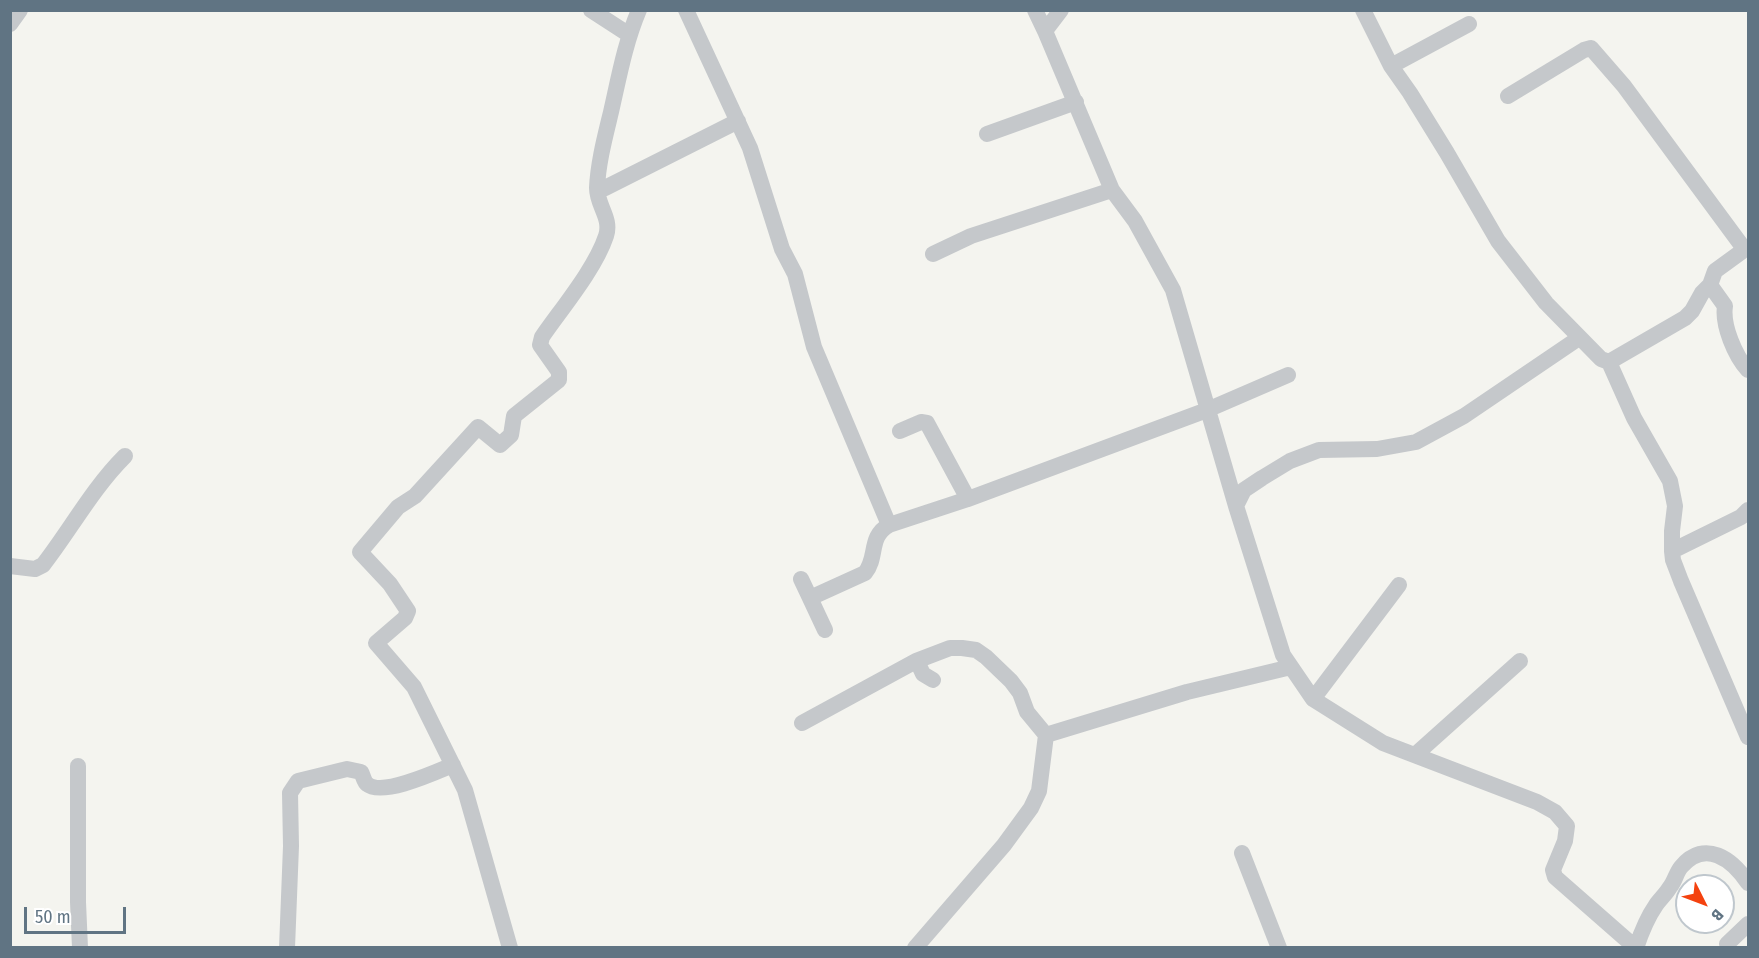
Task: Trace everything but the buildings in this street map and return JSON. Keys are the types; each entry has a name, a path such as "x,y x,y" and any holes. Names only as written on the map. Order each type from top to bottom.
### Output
{"street":[{"path":"10,24 20,10"},
{"path":"591,10 628,34"},
{"path":"510,948 465,790 414,687 376,643 405,618 408,611 390,584 360,552 398,507 416,496 478,427 500,445 512,435 514,416 559,380 559,372 540,345 542,337 591,266 606,236 608,222 598,200 597,189 604,143 628,34 639,10"},
{"path":"686,10 750,148 782,249 795,274 814,347 890,525"},
{"path":"1035,10 1112,190 1135,221 1173,290 1207,410 1283,655 1313,699 1383,743 1538,802 1555,812 1568,826 1554,870 1555,877 1636,948 1657,903 1672,886 1680,868 1694,857 1716,853 1732,864 1749,883"},
{"path":"1045,31 1061,10"},
{"path":"1363,10 1391,66 1447,153 1498,241 1546,303 1601,359 1609,362 1634,418 1670,481 1675,506 1672,531 1673,560 1749,737"},
{"path":"1391,66 1469,24"},
{"path":"1508,96 1591,48 1624,86 1747,249 1714,271 1710,285 1685,318 1609,362"},
{"path":"987,134 1076,102"},
{"path":"604,188 738,121"},
{"path":"933,254 971,236 1112,190"},
{"path":"1710,285 1725,306 1724,314 1730,338 1738,356 1749,370"},
{"path":"1236,506 1244,490 1290,461 1319,450 1377,449 1416,442 1464,416 1579,338"},
{"path":"810,598 865,573 869,568 878,534 890,525 968,499 1207,410 1288,375"},
{"path":"900,431 921,422 927,423 968,499"},
{"path":"10,566 30,570 40,567 93,492 125,456"},
{"path":"1672,551 1741,517 1749,510"},
{"path":"801,579 825,630"},
{"path":"1313,699 1399,585"},
{"path":"802,723 917,661 950,648 976,650 986,657 1011,681 1020,693 1027,712 1046,735 1039,791 1031,808 1004,845 915,948"},
{"path":"917,661 923,674 933,680"},
{"path":"1415,755 1520,661"},
{"path":"1046,735 1187,692 1291,667"},
{"path":"287,948 291,846 290,793 298,781 347,769 361,772 367,784 377,789 413,781 453,765"},
{"path":"78,766 80,948"},
{"path":"1242,853 1279,948"},
{"path":"1727,944 1749,924"}]}
